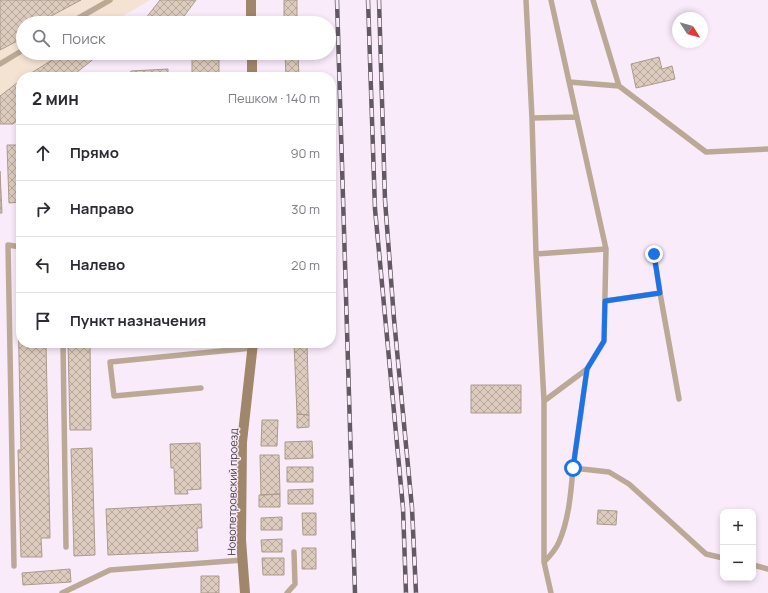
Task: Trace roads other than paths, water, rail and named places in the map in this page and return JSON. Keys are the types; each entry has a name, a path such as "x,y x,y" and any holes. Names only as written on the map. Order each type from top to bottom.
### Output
{"street":[{"path":"251,0 251,16"},
{"path":"252,60 252,72"},
{"name":"Новопетровский проезд","path":"245,593 241,540 242,442 253,348"}],"lane":[{"path":"82,16 110,0"},
{"path":"526,0 532,118 536,254 544,401 544,562 551,593"},
{"path":"544,401 587,369 604,341 606,249 551,0"},
{"path":"593,0 619,86"},
{"path":"0,64 16,54"},
{"path":"569,82 619,86 706,152 768,149"},
{"path":"532,118 577,117"},
{"path":"14,566 8,245 16,246"},
{"path":"536,254 606,249"},
{"path":"654,254 679,399"},
{"path":"605,301 660,293"},
{"path":"63,348 66,547"},
{"path":"200,388 114,396 110,362 235,348"},
{"path":"544,562 552,555 559,542 568,507 587,369"},
{"path":"573,468 609,472 628,484 706,554 720,557"},
{"path":"288,593 295,584 294,552"},
{"path":"62,593 110,570 243,560"},
{"path":"756,566 768,569"}],"railway":[{"path":"337,0 355,593"},
{"path":"368,0 375,209 403,508 406,593"},
{"path":"379,0 385,200 394,319 412,508 416,593"}]}
